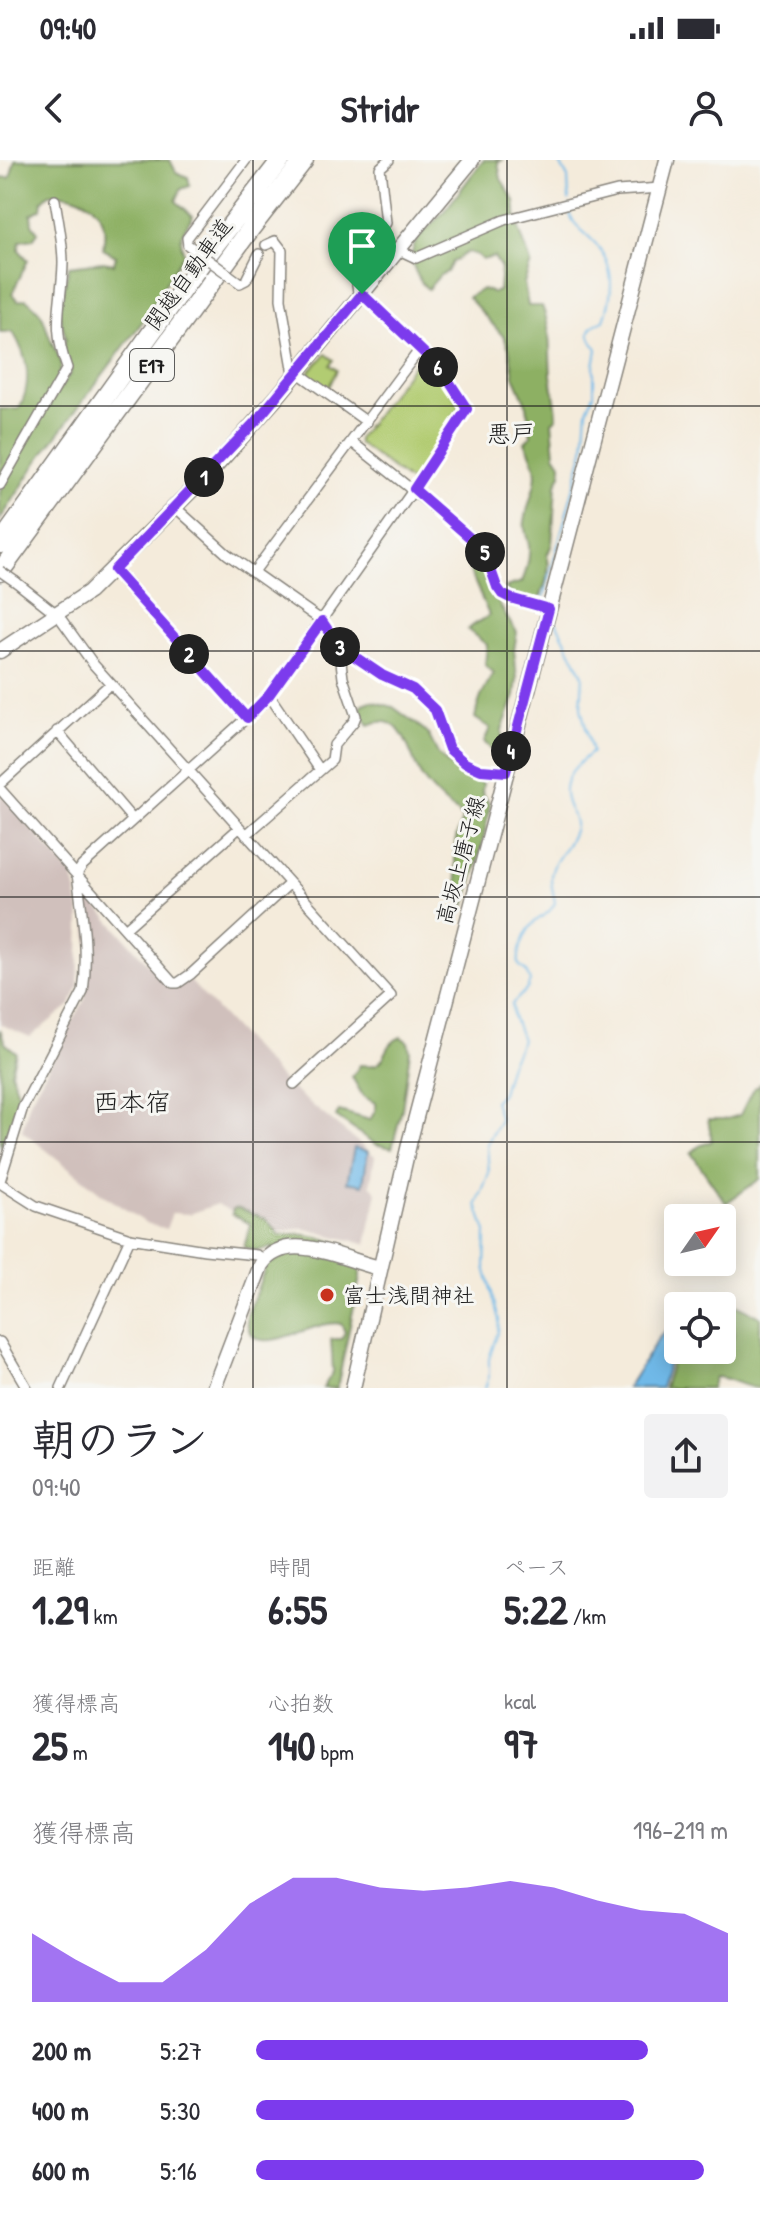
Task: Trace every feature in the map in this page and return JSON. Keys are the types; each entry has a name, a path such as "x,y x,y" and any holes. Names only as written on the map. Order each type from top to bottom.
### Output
{"highway":[{"name":"関越自動車道","path":"0,544 202,262 281,160"},
{"name":"関越自動車道","path":"5,575 251,228 304,160"}],"main road":[{"path":"0,651 58,615 114,570 175,507 257,420 472,160"},
{"name":"高坂上唐子線","path":"353,1388 410,1140 667,160"},
{"path":"214,1388 265,1259 280,1249 297,1246 380,1268"}],"street":[{"path":"246,160 187,238 188,245 240,283 246,280 259,254"},
{"path":"265,1259 257,1255 130,1238 36,1206 0,1182 23,1107 83,992 85,932 77,874 82,866 269,695 467,409 441,369 356,290 357,276 367,248 386,223 380,168 389,160"},
{"path":"399,250 416,258 504,220 617,191 661,188"},
{"path":"0,485 67,368 59,345 57,316 63,264 55,200"},
{"path":"266,245 275,241 282,250 281,299 291,361 297,372 367,422"},
{"path":"253,573 420,349"},
{"path":"352,442 414,489 484,550 502,594 549,609"},
{"path":"175,507 227,554 322,621 339,646 357,660 420,695 438,715 449,749 465,763 481,770 506,772"},
{"path":"114,570 247,718"},
{"path":"5,575 58,615 77,645 110,684 391,996 294,1084"},
{"path":"125,929 332,760 334,745 356,716 343,678 339,646"},
{"path":"110,684 0,786 173,983 178,983 289,884"},
{"path":"269,695 320,770"},
{"path":"57,731 133,820"},
{"path":"61,1388 130,1238"},
{"path":"0,1342 27,1388"}],"shaded area":[{"path":"0,794 73,876 80,917 78,987 70,1005 30,1037 0,1024"},
{"path":"85,892 168,987 174,988 190,981 286,1084 375,1156 370,1185 377,1192 366,1244 302,1228 272,1233 217,1204 190,1214 172,1213 166,1229 146,1223 102,1194 22,1131 30,1101 85,999 89,965"}],"green space":[{"path":"15,160 170,160 176,172 188,177 190,186 181,189 176,201 193,216 181,238 184,253 143,321 38,461 0,520 0,492 42,415 71,372 63,352 66,338 59,313 69,266 103,262 114,264 116,256 103,249 104,228 100,214 81,199 65,194 49,194 42,201 41,209 31,214 32,224 38,232 33,239 20,241 19,250 28,260 12,294 18,301 26,299 42,315 61,368 58,380 0,477 0,409 19,409 27,379 25,360 13,332 0,332 0,177 10,178"},
{"path":"484,160 503,160 498,162 501,179 515,201 517,223 531,263 524,283 528,306 542,306 549,331 557,418 552,422 555,454 561,463 561,474 556,485 547,577 540,598 527,600 507,591 506,587 522,582 529,560 525,524 536,475 525,442 531,436 527,406 514,376 504,337 468,297 482,289 493,293 499,290 501,268 494,257 482,260 468,252 452,262 447,272 440,275 428,289 418,276 412,259 417,241"},
{"path":"326,354 334,360 330,365 337,370 327,391 305,376"},
{"path":"420,356 445,380 460,406 413,484 358,443 358,439"},
{"path":"476,546 491,588 517,632 514,650 515,696 502,730 502,751 495,753 484,742 490,728 475,718 482,694 494,673 485,665 487,645 468,630 489,615 466,562 472,547"},
{"path":"371,701 393,707 427,732 438,754 460,776 483,783 482,792 490,805 465,907 458,886 455,858 462,819 423,779 399,730 381,722 369,725 360,712 363,704"},
{"path":"0,1029 5,1043 16,1052 11,1072 20,1099 1,1147"},
{"path":"401,1037 408,1042 410,1051 402,1109 392,1148 375,1144 336,1117 339,1111 370,1120 375,1103 363,1096 352,1077 360,1065 372,1065 382,1060 391,1044"},
{"path":"760,1084 760,1179 726,1203 691,1153 712,1141 708,1119 740,1115 753,1089"},
{"path":"238,1208 266,1219 281,1236 300,1234 322,1238 360,1254 360,1277 337,1388 323,1388 333,1372 331,1339 341,1339 345,1332 341,1324 315,1327 269,1340 258,1339 250,1332 247,1316 273,1247 257,1251 244,1247 251,1224 232,1214 233,1209"},
{"path":"736,1305 760,1317 760,1388 715,1377 711,1388 664,1388 671,1364 736,1364"}],"water":[{"path":"354,1148 368,1151 363,1185 347,1182"},
{"path":"664,1333 664,1364 668,1364 661,1388 627,1388"}],"waterway":[{"path":"558,160 568,178 569,200"},
{"path":"544,597 584,449 587,410 594,394 597,349 590,332 593,326 604,320 611,286 604,256 573,220 569,206"},
{"path":"485,1388 499,1320 485,1267 486,1232 477,1204 489,1173 487,1144 500,1120 494,1101 502,1093 510,1064 522,1040 512,1004 527,989 530,981 519,965 521,948 532,925 555,903 552,871 575,827 566,800 566,784 573,770 592,752 581,708 583,675 554,618"}],"place":[{"name":"富士浅間神社","path":"327,1295"}],"district":[{"name":"悪戸","path":"511,433"},
{"name":"西本宿","path":"132,1101"}],"route":[{"path":"362,294 380,309 395,329 441,369 467,409 414,489 484,550 502,594 549,609 506,772 481,770 465,763 449,749 435,710 413,689 382,675 339,646 322,621 263,703 247,718 114,570 216,466 362,294"}]}
